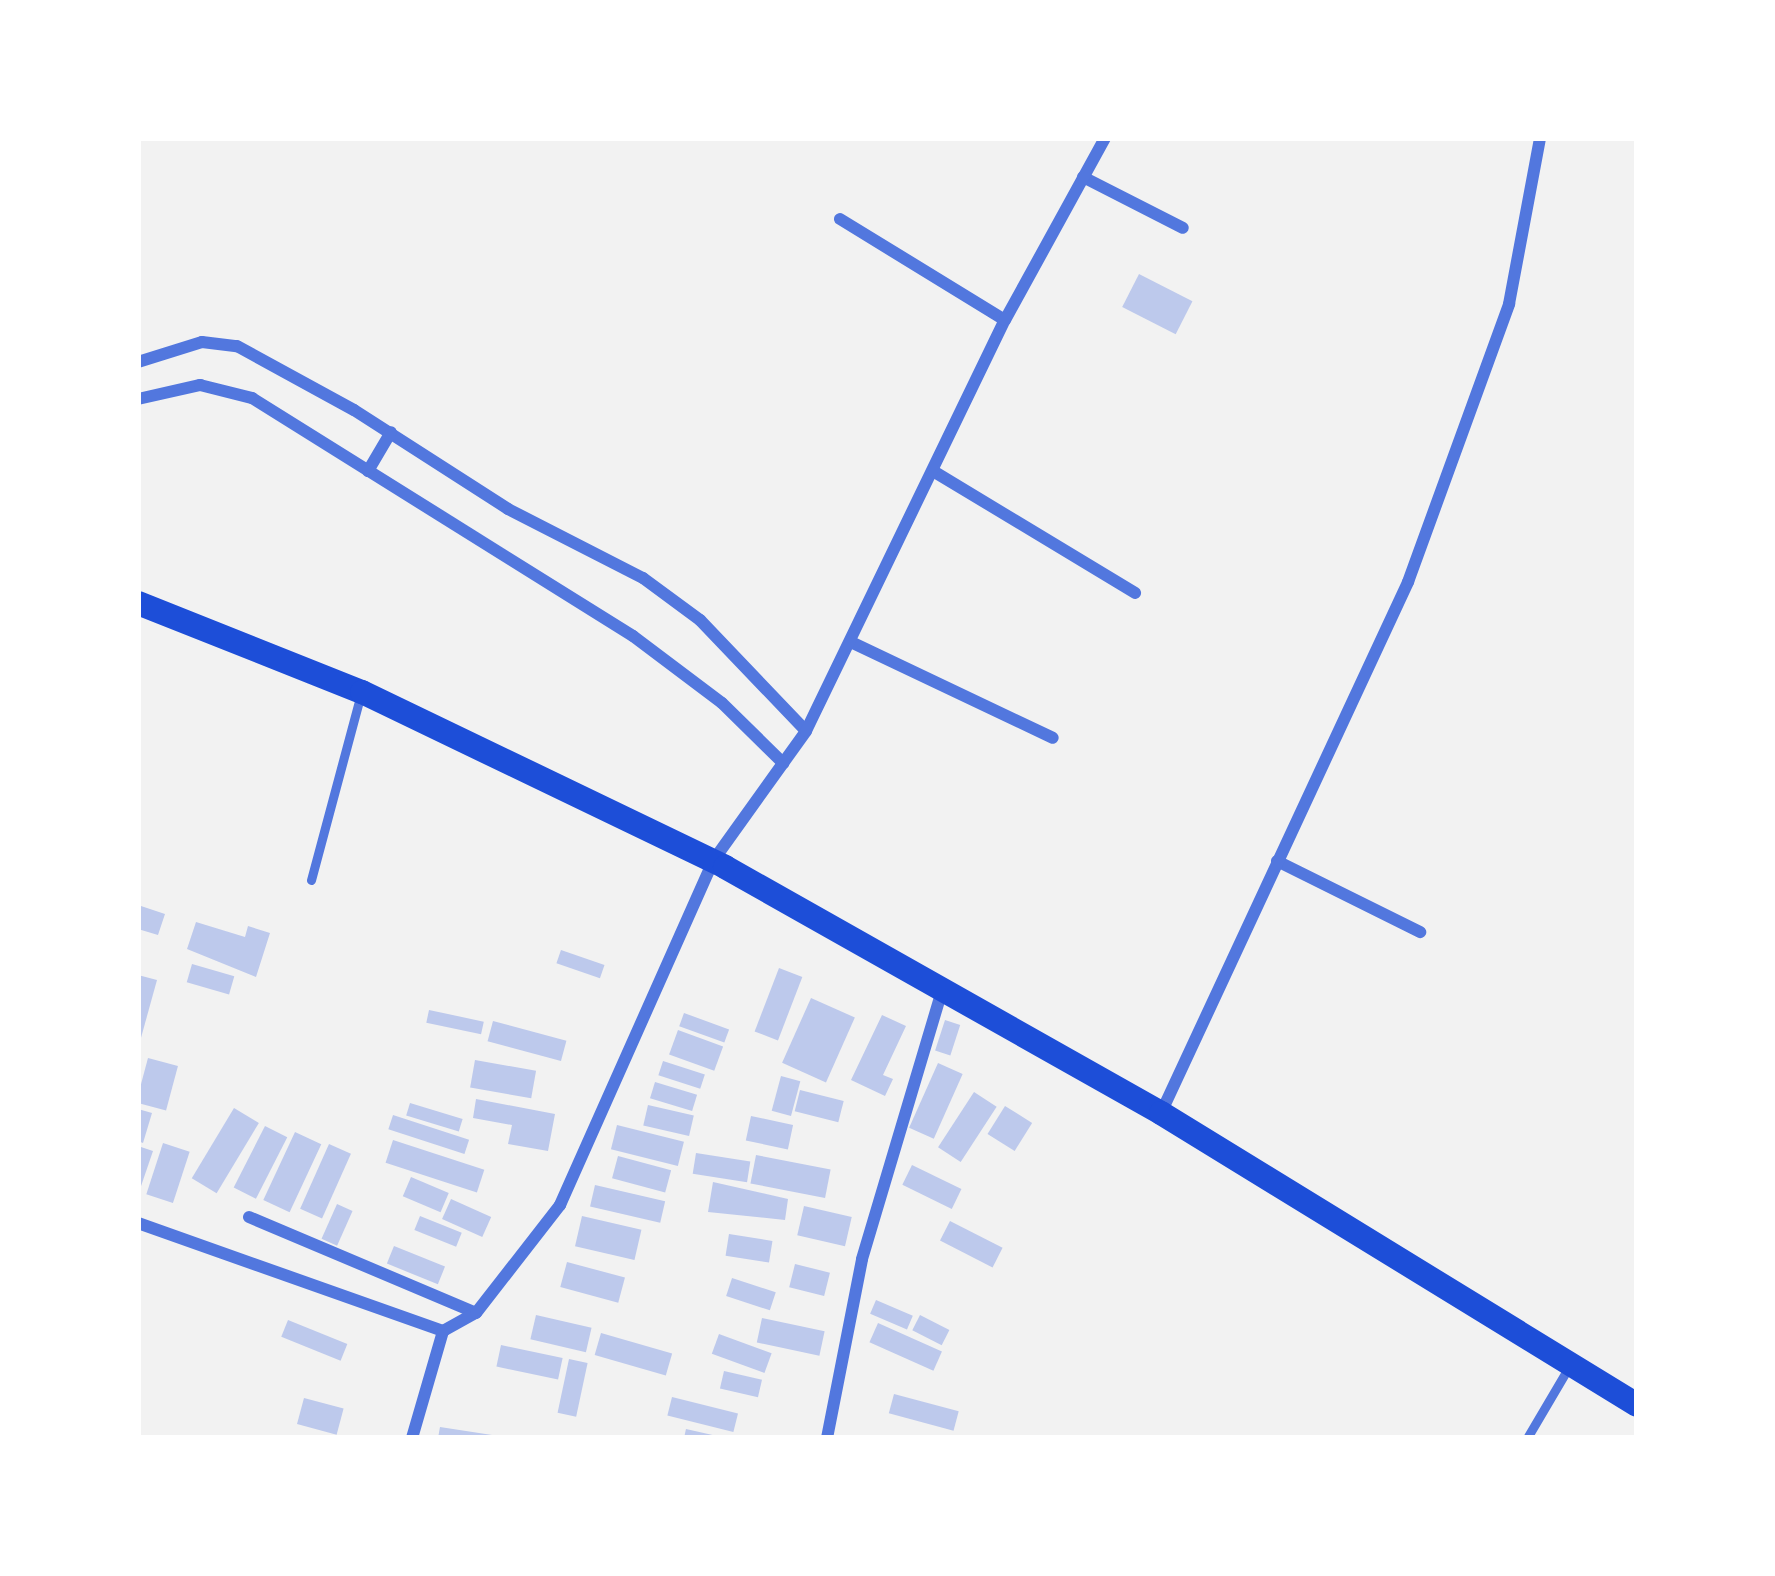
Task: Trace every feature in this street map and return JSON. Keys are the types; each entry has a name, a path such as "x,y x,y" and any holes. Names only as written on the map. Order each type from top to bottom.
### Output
{"main road":[{"path":"138,603 362,692 712,861 941,994 1161,1113 1637,1405"}],"street":[{"path":"412,1438 443,1331 476,1313 540,1236 582,1166 712,861 804,734 853,643 1005,320 1105,138"},
{"path":"1161,1113 1408,582 1509,304 1540,138"},
{"path":"1083,177 1183,227"},
{"path":"839,219 1005,320"},
{"path":"138,362 202,342 237,346 508,508 643,578 700,620 804,734"},
{"path":"138,399 200,385 235,390 371,468 634,636 722,703 786,760"},
{"path":"371,468 388,437"},
{"path":"933,471 1135,593"},
{"path":"853,643 1052,738"},
{"path":"1277,861 1420,932"},
{"path":"827,1438 862,1259 941,994"},
{"path":"250,1217 476,1313"},
{"path":"138,1223 443,1331"}],"lane":[{"path":"311,880 362,692"},
{"path":"1527,1438 1570,1365"}],"building":[{"path":"1139,274 1192,301 1176,334 1122,307"},
{"path":"138,905 165,914 158,935 138,929"},
{"path":"196,922 245,937 248,926 270,933 256,977 187,949"},
{"path":"561,950 604,965 600,978 556,963"},
{"path":"192,964 234,976 229,994 187,982"},
{"path":"779,968 802,977 778,1040 755,1031"},
{"path":"138,975 157,980 139,1045 138,1045"},
{"path":"811,998 855,1018 826,1082 782,1063"},
{"path":"429,1010 484,1022 481,1034 426,1023"},
{"path":"684,1013 729,1029 724,1043 679,1026"},
{"path":"882,1015 906,1026 883,1075 893,1079 885,1096 851,1080"},
{"path":"945,1020 960,1025 950,1055 935,1050"},
{"path":"493,1021 566,1041 561,1061 488,1041"},
{"path":"678,1030 723,1046 714,1071 669,1054"},
{"path":"148,1058 178,1066 166,1110 138,1103"},
{"path":"475,1060 536,1071 531,1098 470,1088"},
{"path":"663,1061 705,1075 700,1089 658,1075"},
{"path":"938,1063 963,1074 934,1139 909,1128"},
{"path":"781,1076 800,1081 791,1116 772,1111"},
{"path":"655,1082 697,1095 692,1111 650,1098"},
{"path":"800,1090 844,1101 838,1122 795,1111"},
{"path":"974,1092 997,1107 961,1162 938,1147"},
{"path":"476,1099 555,1114 548,1151 508,1144 512,1125 473,1118"},
{"path":"410,1103 463,1119 459,1132 406,1115"},
{"path":"648,1105 694,1116 689,1136 643,1125"},
{"path":"1005,1106 1032,1123 1015,1151 988,1134"},
{"path":"234,1108 259,1123 217,1193 192,1178"},
{"path":"138,1109 152,1113 143,1143 138,1141"},
{"path":"393,1115 469,1140 464,1154 388,1129"},
{"path":"751,1116 793,1125 788,1149 746,1140"},
{"path":"617,1125 684,1142 678,1166 611,1149"},
{"path":"265,1126 287,1137 256,1199 234,1187"},
{"path":"295,1132 321,1144 290,1212 263,1200"},
{"path":"393,1140 484,1170 477,1192 386,1163"},
{"path":"163,1143 190,1152 173,1203 146,1194"},
{"path":"329,1144 351,1154 322,1219 300,1209"},
{"path":"138,1146 153,1151 139,1192 138,1192"},
{"path":"696,1153 750,1162 747,1182 693,1174"},
{"path":"756,1155 831,1170 825,1198 750,1183"},
{"path":"618,1156 671,1170 665,1192 612,1178"},
{"path":"912,1165 961,1189 952,1209 902,1185"},
{"path":"411,1177 449,1193 441,1212 403,1196"},
{"path":"713,1182 788,1199 785,1220 708,1212"},
{"path":"595,1185 665,1201 660,1223 590,1206"},
{"path":"451,1199 491,1217 482,1237 442,1219"},
{"path":"337,1204 353,1211 337,1246 322,1239"},
{"path":"804,1206 852,1217 845,1246 797,1235"},
{"path":"420,1216 462,1233 456,1247 414,1230"},
{"path":"582,1216 641,1230 634,1260 575,1246"},
{"path":"950,1221 1003,1248 993,1267 940,1241"},
{"path":"729,1234 772,1241 769,1263 726,1256"},
{"path":"394,1246 445,1267 438,1284 387,1264"},
{"path":"567,1262 625,1278 618,1303 560,1287"},
{"path":"795,1264 830,1273 824,1296 789,1287"},
{"path":"732,1278 776,1292 770,1310 726,1296"},
{"path":"876,1300 913,1316 907,1329 870,1314"},
{"path":"536,1315 592,1328 586,1352 530,1339"},
{"path":"920,1315 949,1330 942,1345 912,1330"},
{"path":"762,1318 825,1331 819,1356 757,1342"},
{"path":"288,1320 347,1344 341,1361 281,1337"},
{"path":"878,1323 942,1351 933,1371 869,1342"},
{"path":"601,1333 672,1353 666,1376 595,1355"},
{"path":"719,1334 772,1353 764,1373 712,1354"},
{"path":"501,1345 563,1358 558,1380 496,1367"},
{"path":"569,1359 588,1363 576,1417 558,1413"},
{"path":"724,1371 762,1380 758,1397 720,1389"},
{"path":"894,1394 959,1411 954,1431 889,1413"},
{"path":"672,1397 738,1413 733,1432 667,1415"},
{"path":"304,1398 344,1409 337,1435 297,1424"},
{"path":"440,1427 492,1435 492,1438 438,1438"},
{"path":"686,1429 717,1436 717,1438 684,1438"}]}
